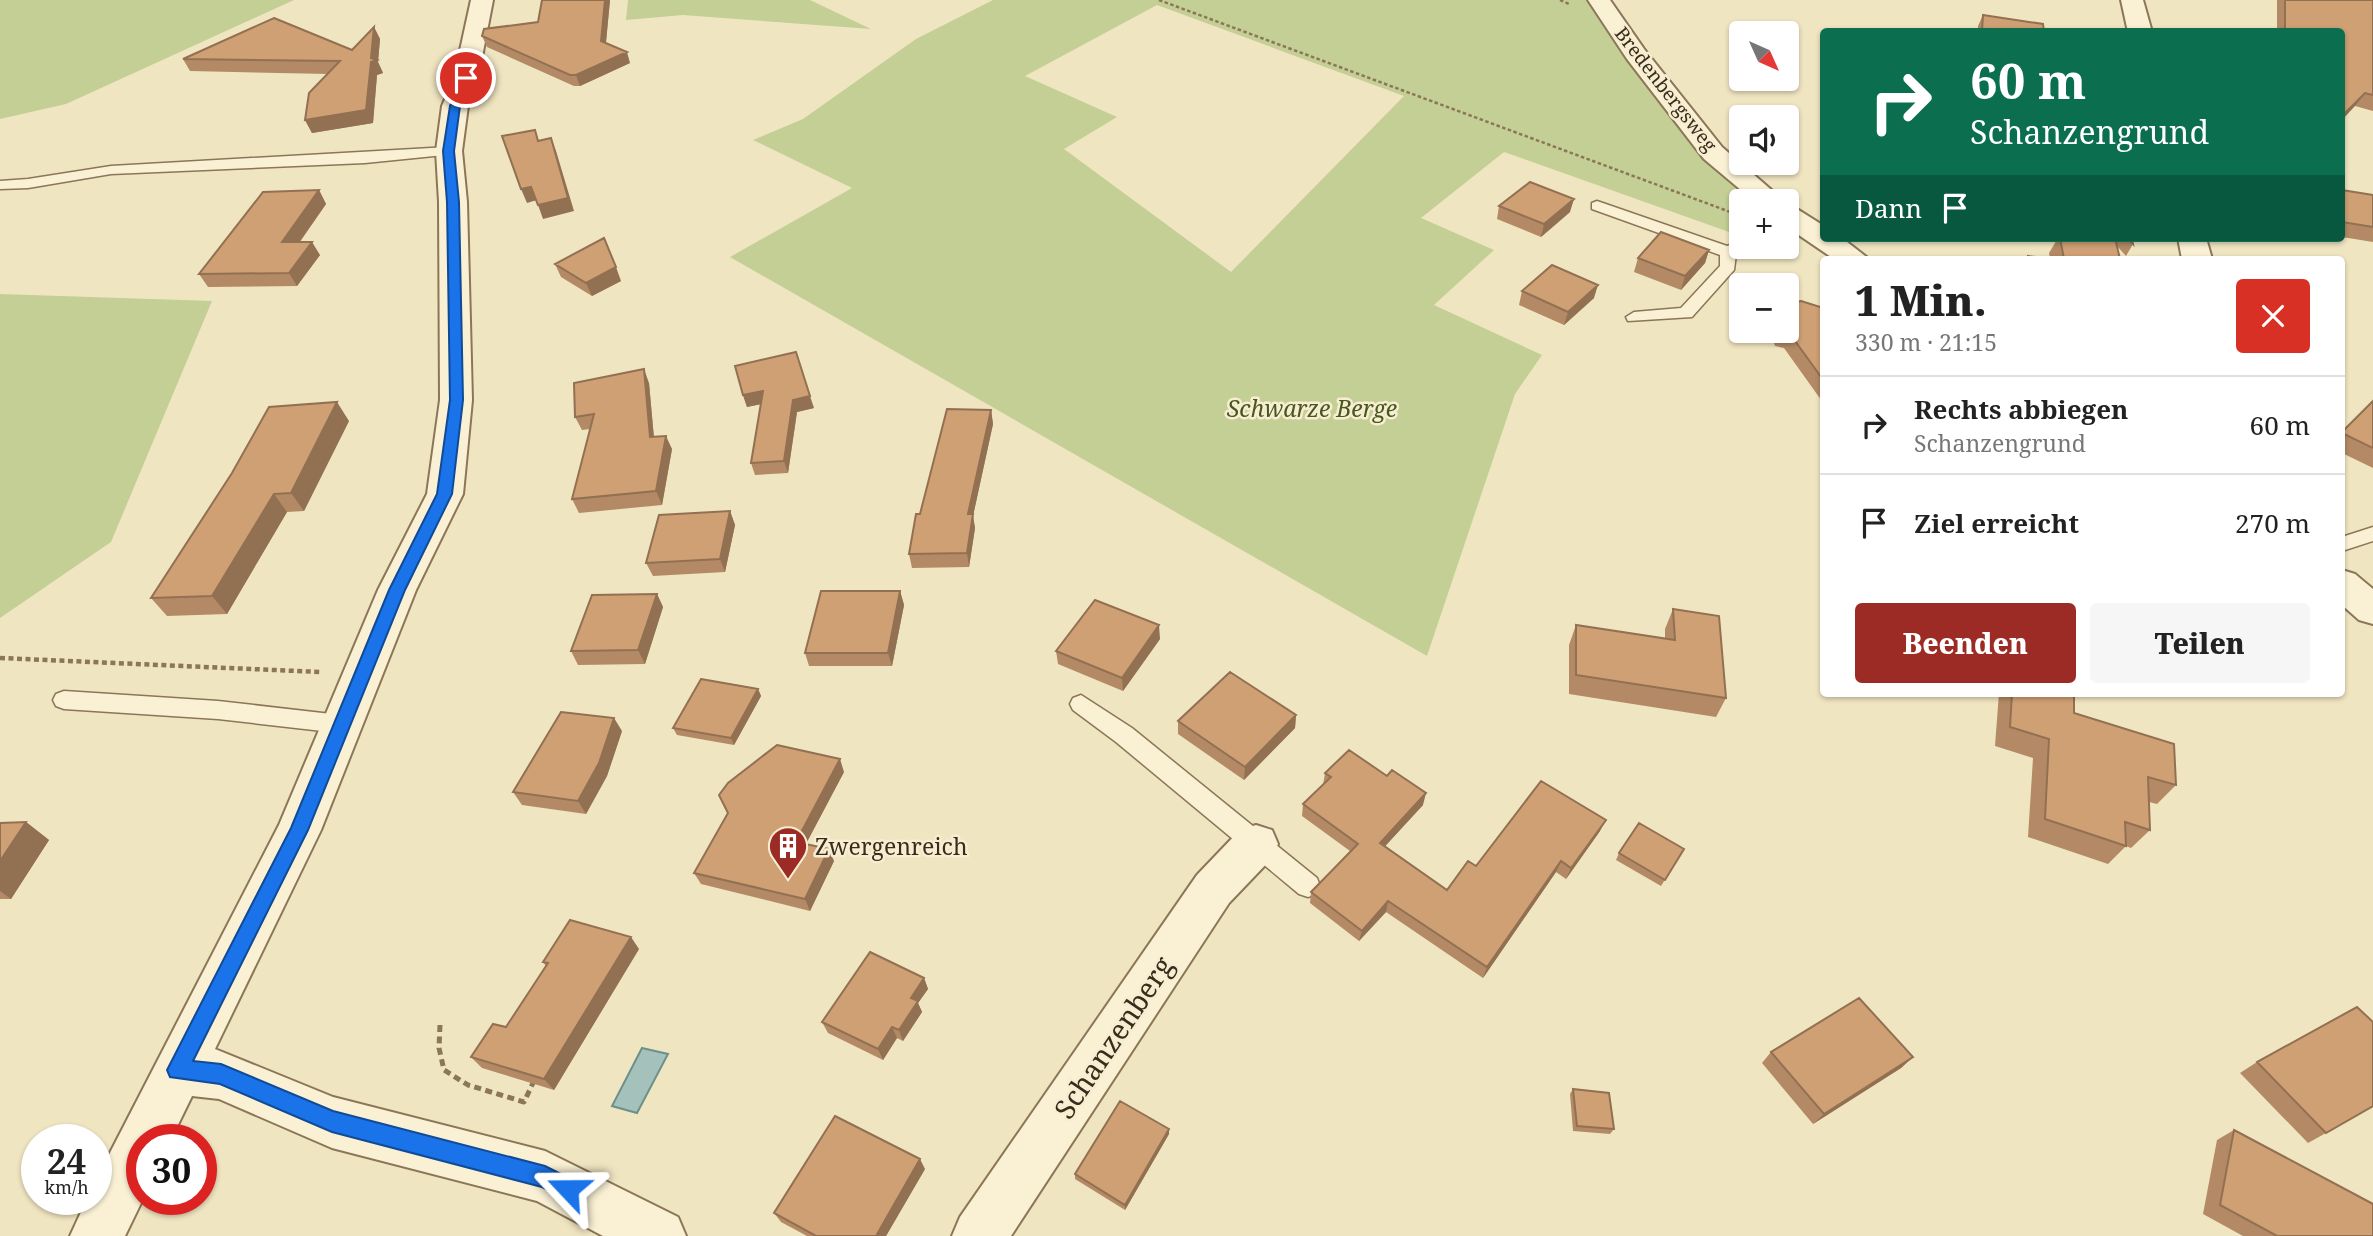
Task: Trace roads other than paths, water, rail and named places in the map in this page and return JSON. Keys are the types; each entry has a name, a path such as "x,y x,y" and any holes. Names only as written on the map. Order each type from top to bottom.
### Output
{"street":[{"path":"151,1124 299,830 340,724 397,590 444,494 456,400 453,202 449,151 455,106 466,78 482,0"},
{"name":"Bredenbergsweg","path":"1599,0 1635,54 1713,153 1756,189"},
{"path":"2132,0 2139,28"},
{"path":"1799,226 1820,239"},
{"path":"1826,242 1849,256"},
{"path":"2345,587 2373,610"},
{"name":"Schanzenberg","path":"979,1236 1213,889 1256,844"},
{"path":"178,1070 221,1074 332,1122 545,1177 659,1236"},
{"path":"97,1236 126,1176"}],"lane":[{"path":"0,185 30,184 113,170 382,159 449,151"},
{"path":"1597,206 1729,247"},
{"path":"1634,317 1686,313 1728,267 1731,259"},
{"path":"2345,543 2373,534"},
{"path":"64,700 218,710 340,724"},
{"path":"1081,704 1124,734 1308,886"}],"water":[{"path":"642,1048 668,1054 637,1113 612,1106"}],"place":[{"name":"Zwergenreich","path":"788,880"}],"park label":[{"name":"Schwarze Berge","path":"1312,408"}]}
